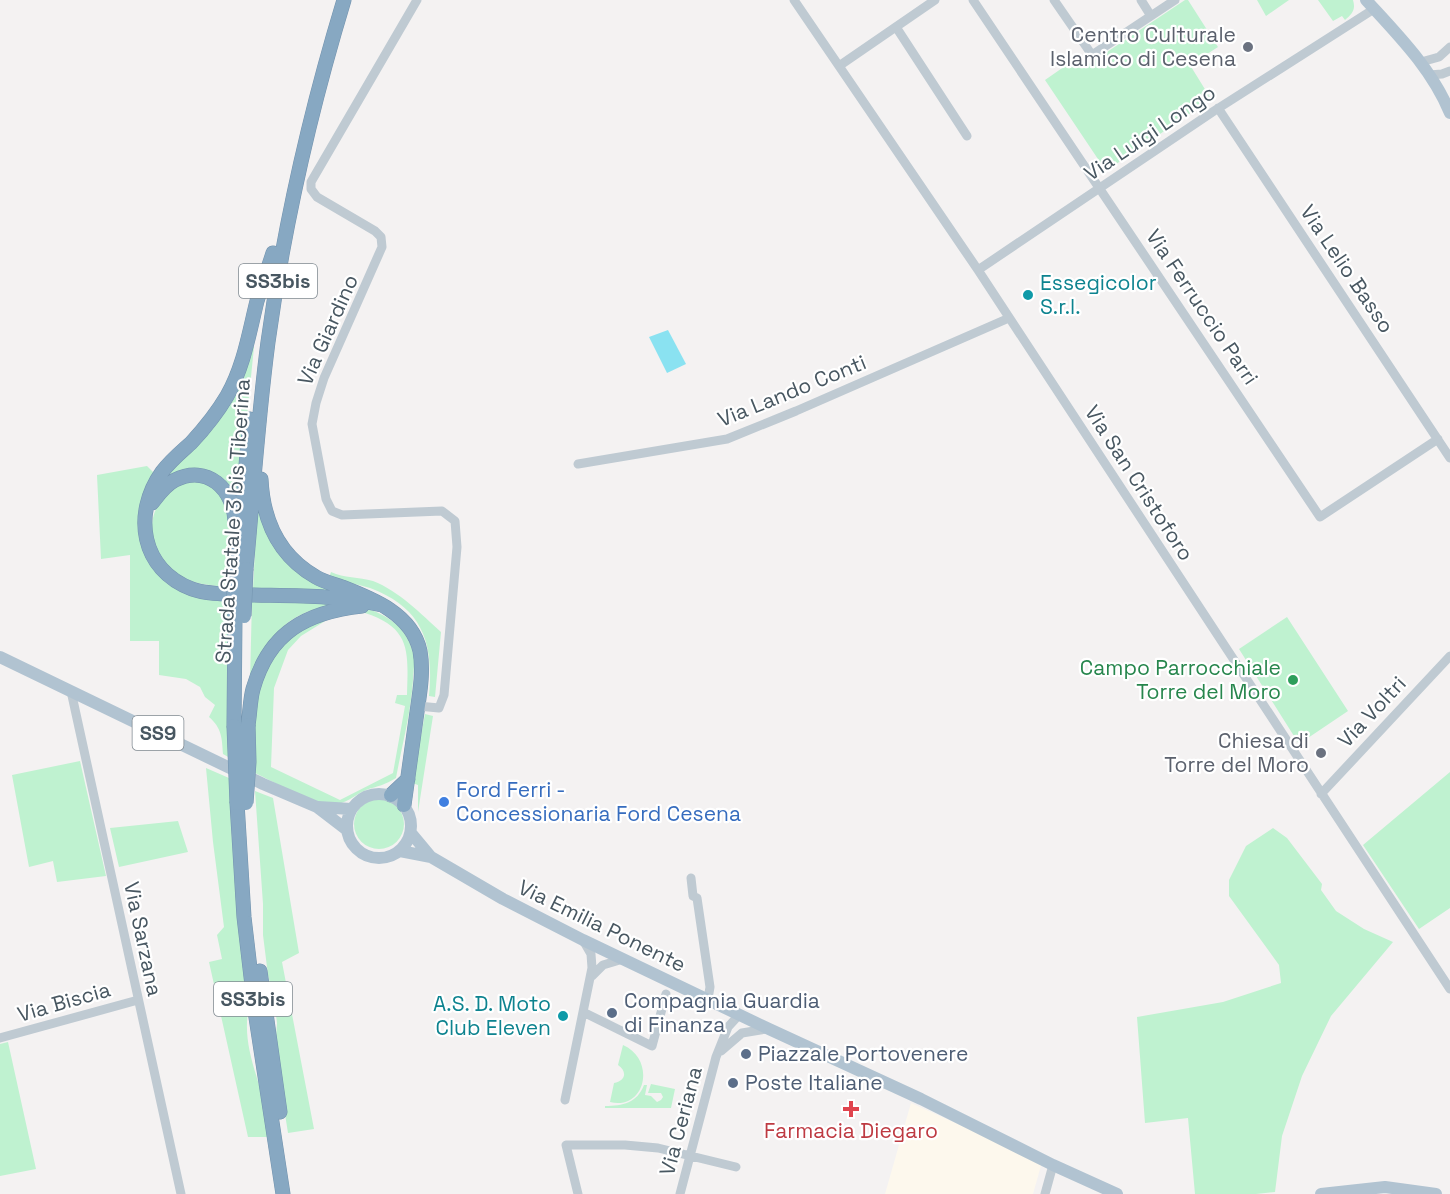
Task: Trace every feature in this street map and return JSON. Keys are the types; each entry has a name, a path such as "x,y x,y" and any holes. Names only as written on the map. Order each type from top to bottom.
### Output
{"highway":[{"name":"Strada Statale 3 bis Tiberina","path":"242,726 239,569 251,407 259,341 273,253 298,131 335,0"},
{"name":"Strada Statale 3 bis Tiberina","path":"239,569 268,342 294,192 320,82 344,0"},
{"path":"273,253 242,361 227,396 210,421 164,470 155,484 147,509 145,528 147,546 156,564 172,580 193,590 339,598 382,605"},
{"path":"260,408 264,444 261,480 263,502 268,523 280,545 296,564 318,578 382,605 399,616 412,631 419,650 422,673 404,805"},
{"path":"147,509 163,489 176,480 192,475 208,477 220,484 230,496 235,518 239,569"},
{"path":"241,803 249,762 242,726 261,666 274,645 289,630 306,619 324,612 382,605"},
{"path":"391,795 408,779"},
{"name":"SS3bis","path":"241,803 244,917 255,1011 283,1194"},
{"name":"SS3bis","path":"241,803 264,1011 293,1194"}],"main road":[{"path":"1370,5 1421,62 1445,100 1450,113"},
{"name":"SS9","path":"0,657 263,784 317,807 347,830"},
{"path":"380,794 391,795 404,805 412,823 407,843 400,851 388,857 375,858 354,847 347,830 347,819 351,809 359,801 368,795 380,794"},
{"name":"SS9","path":"317,807 351,809"},
{"name":"Via Emilia Ponente","path":"411,833 431,857"},
{"name":"Via Emilia Ponente","path":"400,851 431,857 503,899 603,950 911,1094 1053,1165 1117,1194"},
{"path":"1321,1194 1385,1188 1436,1194"}],"street":[{"name":"Via Giardino","path":"417,0 310,182 311,189 317,197 375,231 381,237 382,247 324,378 316,403 312,424 326,499 332,511 342,515 442,510 455,521 457,547 444,695 439,708 418,706"},
{"name":"Via San Cristoforo","path":"794,0 978,270 1450,988"},
{"path":"839,66 935,0"},
{"name":"Via Ferruccio Parri","path":"973,0 1320,518 1438,440"},
{"path":"1054,0 1092,55 1175,0"},
{"path":"1141,0 1151,16"},
{"name":"Via Luigi Longo","path":"978,270 1370,5"},
{"path":"896,27 967,136"},
{"path":"1421,62 1439,57 1450,48"},
{"path":"1430,75 1450,71"},
{"name":"Via Lelio Basso","path":"1218,108 1448,453"},
{"name":"Via Lando Conti","path":"578,464 727,439 1009,318"},
{"name":"Via Voltri","path":"1321,794 1450,656"},
{"name":"Via Sarzana","path":"71,691 181,1194"},
{"path":"691,878 693,896 697,898 710,987 708,999"},
{"path":"583,940 591,954 595,969"},
{"path":"564,1100 591,978 603,950"},
{"path":"595,969 608,962 623,959"},
{"path":"583,1012 652,1046 666,994"},
{"name":"Via Biscia","path":"0,1038 138,1000"},
{"path":"723,1007 728,1018 728,1027"},
{"path":"738,1035 741,1027 740,1015"},
{"name":"Via Ceriana","path":"680,1194 716,1057 728,1027 740,1015"},
{"path":"738,1035 753,1030 770,1029"},
{"name":"Via Ceriana","path":"716,1057 738,1035"},
{"path":"578,1194 566,1145 647,1147 736,1167"},
{"path":"1046,1194 1053,1165"}],"shaded area":[{"path":"911,1103 1042,1162 1033,1194 885,1194"}],"green space":[{"path":"1188,0 1218,47 1190,65 1211,99 1106,171 1045,80 1078,57 1086,66"},
{"path":"1257,0 1289,0 1266,16"},
{"path":"1318,0 1353,0 1354,9 1345,20 1342,16 1333,21"},
{"path":"254,347 238,505 225,480 216,475 161,484 167,472 191,447"},
{"path":"147,466 155,474 143,498 139,519 140,529 152,564 228,600 230,758 223,754 219,730 209,717 215,705 205,697 200,687 186,679 159,675 159,641 130,641 130,555 101,559 97,475"},
{"path":"191,480 205,481 218,488 232,518 229,587 201,584 182,577 164,562 156,549 152,535 152,521 156,508 164,496 176,486"},
{"path":"258,493 278,547 345,592 253,588"},
{"path":"331,572 383,585 441,632 435,697 429,696 427,644 413,617 388,596 370,588 329,578"},
{"path":"252,599 354,602 313,610 285,625 270,645 250,682"},
{"path":"368,609 376,612 392,621 404,633 414,657 412,692 396,778 362,792 345,802 328,804 307,798 255,773 255,723 262,673 288,634 345,610","holes":["365,613 392,626 399,634 407,655 407,695 397,695 395,703 405,706 393,773 340,800 271,767 274,688 288,650 301,636 341,614"]},
{"name":"Campo Parrocchiale Torre del Moro","path":"1287,617 1348,711 1299,744 1239,649"},
{"path":"425,714 433,716 418,812 418,785 412,783"},
{"path":"80,761 106,876 57,882 53,861 29,867 12,775"},
{"path":"206,768 229,778 232,841 249,1006 247,1037 269,1137 248,1137 209,962 222,959 217,935 224,927"},
{"path":"1450,772 1450,908 1419,929 1363,845"},
{"path":"255,791 273,798 299,953 282,962 314,1129 288,1133 275,1051 277,1023 263,935"},
{"path":"379,799 397,806 404,824 397,842 379,849 361,842 354,824 361,806"},
{"path":"178,821 188,852 119,867 110,828"},
{"path":"1273,828 1287,838 1322,884 1321,890 1336,911 1364,929 1393,942 1331,1016 1302,1076 1282,1136 1275,1192 1195,1194 1188,1118 1145,1123 1137,1017 1223,1002 1281,983 1279,965 1229,896 1229,880 1246,846"},
{"path":"8,1042 36,1169 0,1176 0,1044"},
{"path":"623,1045 634,1052 640,1062 643,1072 642,1082 632,1099 622,1103 610,1102 614,1083 624,1076 623,1070 618,1065"},
{"path":"651,1084 675,1089 671,1108 605,1108 605,1106 623,1104 633,1100 644,1085 647,1085 645,1095 651,1096 657,1102 661,1100 663,1097 661,1093 648,1093"}],"water":[{"path":"668,330 686,364 667,373 649,337"}],"place":[{"name":"Centro Culturale Islamico di Cesena","path":"1248,47"},
{"name":"Essegicolor S.r.l.","path":"1028,295"},
{"name":"Campo Parrocchiale Torre del Moro","path":"1293,680"},
{"name":"Chiesa di Torre del Moro","path":"1321,753"},
{"name":"Ford Ferri - Concessionaria Ford Cesena","path":"444,802"},
{"name":"Compagnia Guardia di Finanza","path":"612,1013"},
{"name":"A.S. D. Moto Club Eleven","path":"563,1016"},
{"name":"Piazzale Portovenere","path":"746,1054"},
{"name":"Poste Italiane","path":"733,1083"},
{"name":"Farmacia Diegaro","path":"851,1109"}]}
